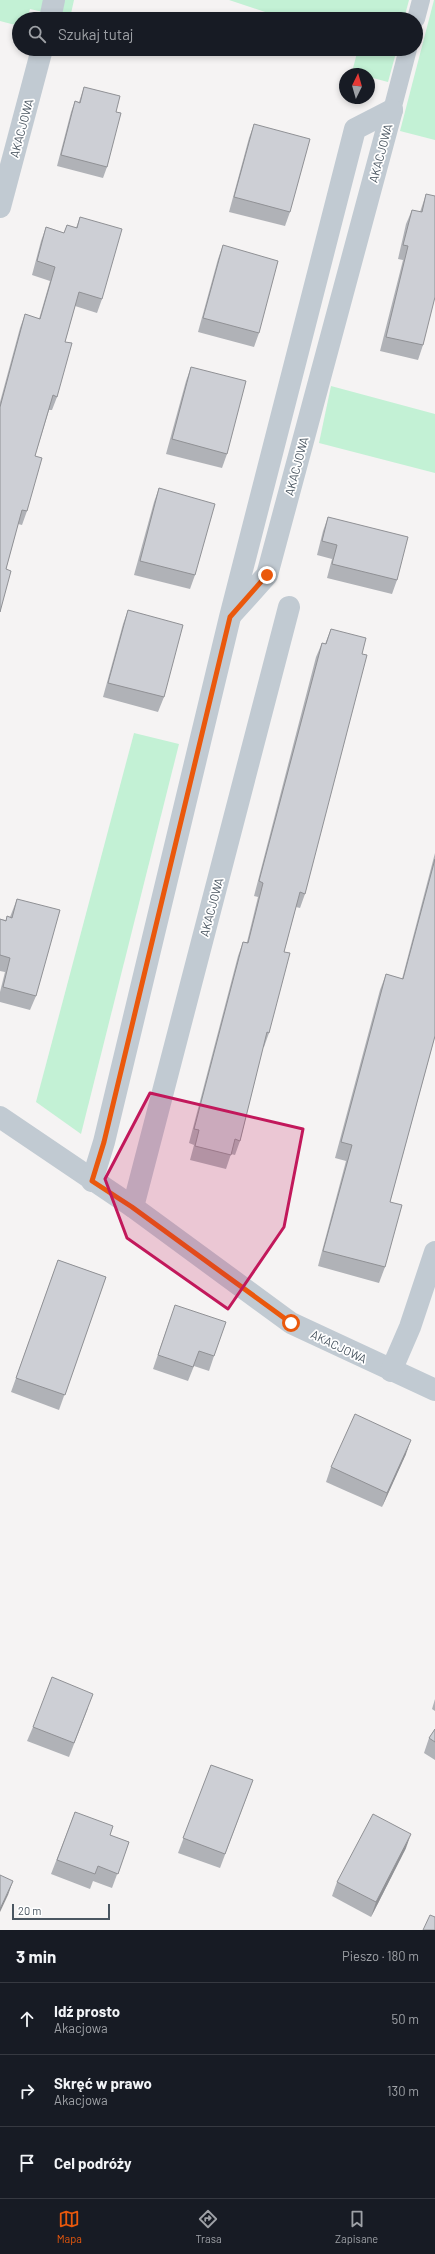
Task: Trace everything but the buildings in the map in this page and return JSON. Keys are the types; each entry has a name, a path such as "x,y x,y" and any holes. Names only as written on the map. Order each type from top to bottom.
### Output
{"street":[{"path":"51,12 54,0"},
{"name":"AKACJOWA","path":"0,207 40,56"},
{"name":"AKACJOWA","path":"230,617 267,575 392,110"},
{"name":"AKACJOWA","path":"92,1181 106,1134 230,617 356,129 392,110"},
{"name":"AKACJOWA","path":"132,1207 289,607"},
{"name":"AKACJOWA","path":"0,1117 132,1207 291,1323 391,1371 435,1390"},
{"path":"391,1371 410,1327 435,1252"}],"lane":[{"path":"418,12 421,0"},
{"path":"392,110 406,56"}],"highlighted area":[{"path":"150,1093 303,1129 284,1227 228,1309 127,1238 105,1179"}],"green space":[{"path":"0,0 74,0 71,12 43,12 30,9 29,12 12,12 12,24 0,21"},
{"path":"229,0 409,0 406,12 265,12"},
{"path":"435,0 435,140 400,131 419,56 423,56 423,42"},
{"path":"356,56 395,56 388,82 375,79 375,68 353,68"},
{"path":"331,386 435,414 435,473 319,443"},
{"path":"134,733 179,744 81,1134 36,1102"}],"route":[{"path":"267,575 230,617 104,1142 92,1181 132,1207 291,1323"}]}
